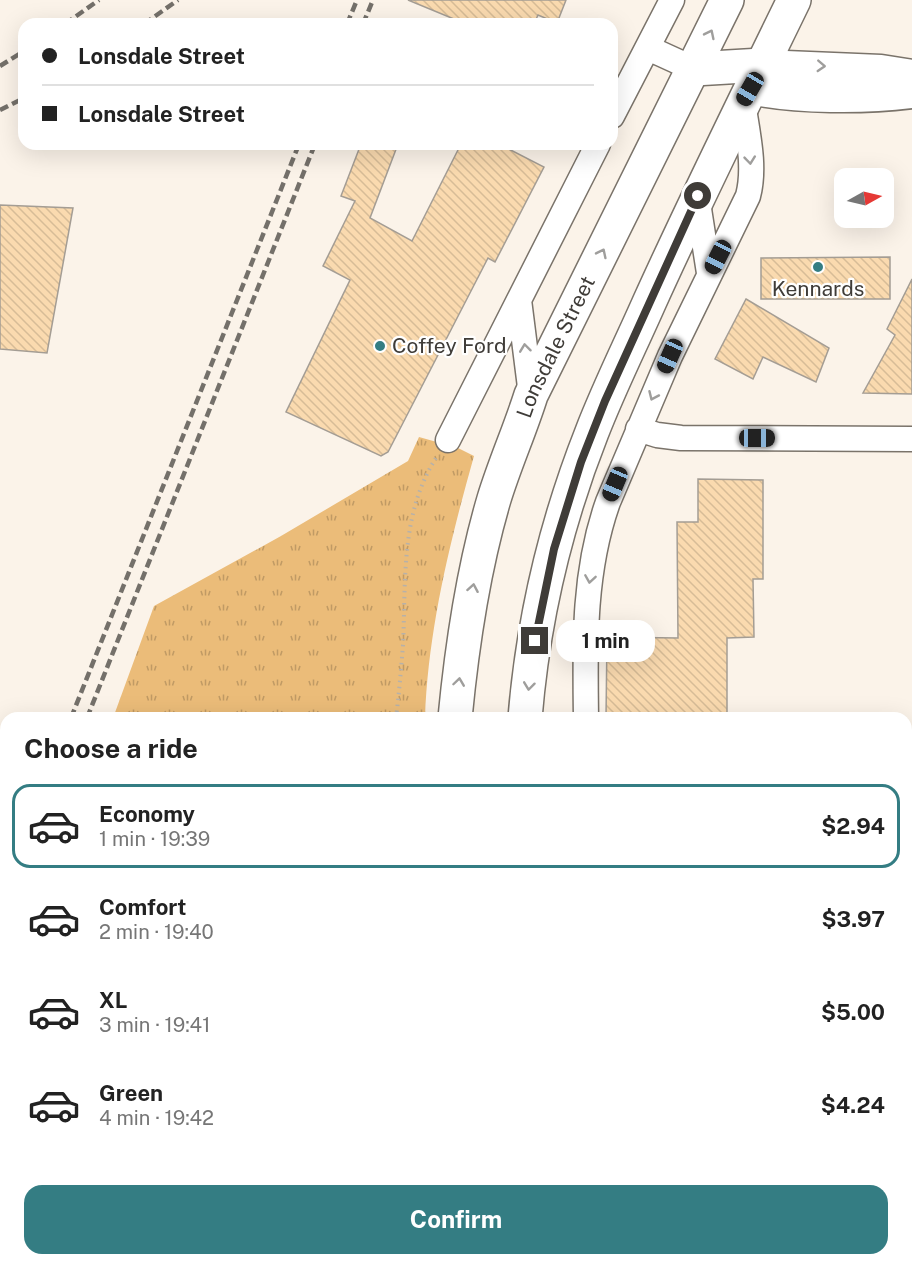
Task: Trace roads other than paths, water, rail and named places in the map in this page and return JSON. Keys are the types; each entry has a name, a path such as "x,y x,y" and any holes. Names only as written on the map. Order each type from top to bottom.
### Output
{"highway":[{"name":"Lonsdale Street","path":"456,712 482,543 508,455 531,395 727,0"},
{"path":"526,712 545,588 571,490 605,401 698,196 794,0"},
{"path":"694,69 752,85"}],"main road":[{"path":"752,85 795,65 881,70 912,75"},
{"path":"752,85 777,94 809,96 890,96 912,93"}],"street":[{"path":"618,105 672,0"},
{"path":"648,48 694,69"},
{"path":"586,712 586,623 596,544 608,502 638,429 750,188 752,85"},
{"path":"448,440 595,150"},
{"path":"698,196 710,273"},
{"path":"519,300 531,395"},
{"path":"638,429 657,435 681,438 912,439"}],"railway":[{"path":"74,18 99,0"},
{"path":"152,18 178,0"},
{"path":"350,18 357,0"},
{"path":"366,18 373,0"},
{"path":"0,66 18,55"},
{"path":"0,110 18,101"},
{"path":"73,712 297,150"},
{"path":"89,712 313,150"}],"place":[{"name":"Kennards","path":"818,267"},
{"name":"Coffey Ford","path":"380,346"}]}
